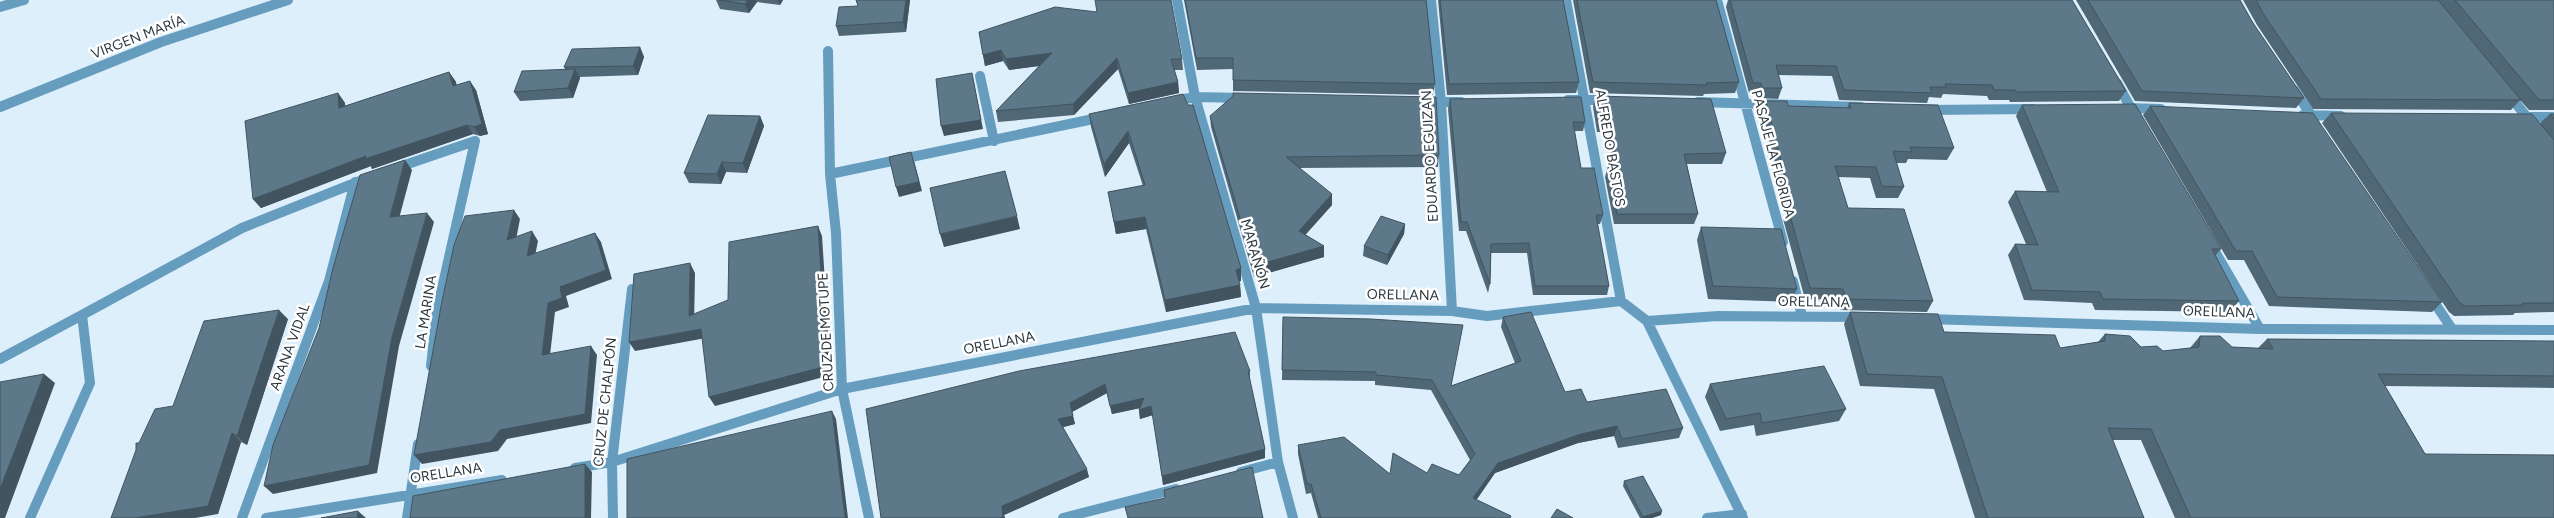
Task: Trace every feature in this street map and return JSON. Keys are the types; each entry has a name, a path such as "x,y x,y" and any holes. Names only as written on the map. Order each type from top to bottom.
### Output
{"street":[{"path":"0,8 24,0"},
{"name":"VIRGEN MARÍA","path":"0,107 161,42 288,0"},
{"name":"MARAÑÓN","path":"1177,0 1195,97 1256,308 1278,462 1293,518"},
{"name":"EDUARDO EGUIZAN","path":"1431,0 1441,102 1452,311"},
{"name":"ALFREDO BASTOS","path":"1566,0 1586,100 1621,301"},
{"name":"PASAJE LA FLORIDA","path":"1717,0 1785,251"},
{"name":"CRUZ DE MOTUPE","path":"828,51 830,174 836,233 842,389 869,518"},
{"path":"2112,75 2141,125"},
{"path":"980,76 994,141"},
{"path":"2290,84 2322,132"},
{"path":"2503,88 2522,117 2538,131"},
{"path":"1161,104 1195,97 1254,98"},
{"path":"1557,100 1616,100"},
{"path":"1411,102 1470,102"},
{"path":"1685,102 1745,102 1870,107"},
{"path":"2112,108 2169,110"},
{"path":"1919,109 2044,109"},
{"path":"830,174 911,155 994,141 1116,114"},
{"path":"2292,115 2351,116"},
{"path":"2522,117 2554,117"},
{"name":"LA MARINA","path":"355,182 475,141 437,311 429,379"},
{"path":"0,359 242,228 355,182"},
{"name":"ARANA VIDAL","path":"242,518 329,280 355,182"},
{"path":"2205,235 2260,329"},
{"path":"1790,270 1802,316"},
{"path":"2422,284 2452,329"},
{"name":"CRUZ DE CHALPÓN","path":"613,518 612,462 632,289"},
{"path":"1621,301 1647,321 1742,516 1707,518"},
{"name":"ORELLANA","path":"564,470 612,462 842,389 1256,308 1452,311 1486,316 1621,301"},
{"path":"30,518 90,383 82,314"},
{"name":"ORELLANA","path":"1647,321 1718,316 1872,318"},
{"name":"ORELLANA","path":"1912,319 2260,329 2554,330"},
{"path":"407,518 420,437"},
{"path":"1232,474 1278,462"},
{"name":"ORELLANA","path":"266,518 516,478"},
{"path":"1063,518 1185,486"}],"building":[{"path":"719,0 748,0 745,4"},
{"path":"856,0 906,0 903,22 836,26 839,7 858,6"},
{"path":"1095,0 1171,0 1182,59 1171,59 1178,82 1128,93 1117,58 1073,104 996,111 1052,53 1006,59 1001,50 983,55 979,32 1055,7 1097,12"},
{"path":"1185,0 1426,0 1435,84 1233,80 1233,58 1196,58"},
{"path":"1440,0 1563,0 1579,82 1449,84"},
{"path":"1577,0 1716,0 1739,82 1706,83 1707,85 1593,82"},
{"path":"1730,0 2072,0 2126,91 2016,92 2015,90 1994,90 1992,85 1945,84 1946,87 1930,87 1932,93 1844,90 1836,66 1776,65 1782,88 1762,88 1761,83 1753,83"},
{"path":"2088,0 2240,0 2253,23 2304,98 2142,91"},
{"path":"2256,0 2438,0 2521,100 2321,99 2264,15"},
{"path":"2455,0 2554,0 2554,100 2539,100"},
{"path":"640,47 633,66 564,67 572,49"},
{"path":"575,69 568,88 514,92 522,71"},
{"path":"449,72 453,86 470,81 482,124 474,127 467,125 365,159 366,156 253,199 245,121 338,93 339,108"},
{"path":"972,73 981,120 941,126 936,79"},
{"path":"1233,93 1436,97 1439,155 1286,157 1332,194 1299,231 1324,246 1254,266 1210,116 1233,96"},
{"path":"1183,94 1188,105 1193,105 1241,268 1236,270 1240,285 1165,300 1145,217 1114,222 1108,192 1145,185 1128,131 1104,164 1089,114"},
{"path":"1595,96 1711,99 1726,153 1684,154 1698,214 1617,214 1608,167 1618,167 1610,121 1600,121"},
{"path":"1581,97 1585,122 1573,122 1581,168 1594,168 1603,215 1596,215 1609,286 1535,286 1529,243 1491,244 1490,284 1467,222 1461,222 1450,99"},
{"path":"1766,101 1787,101 1788,106 1851,108 1849,103 1938,105 1954,148 1910,147 1912,152 1893,151 1904,187 1882,186 1876,167 1835,166 1848,208 1904,209 1933,301 1846,299 1843,289 1810,288 1788,208 1793,208"},
{"path":"2135,104 2221,249 2212,249 2239,301 2103,299 2100,292 2032,290 2015,244 2038,245 2015,191 2059,192 2022,105"},
{"path":"2150,106 2313,113 2442,302 2277,297 2252,251 2236,251"},
{"path":"2331,113 2532,114 2554,140 2554,303 2465,306 2459,302"},
{"path":"708,115 760,116 743,163 722,162 717,174 684,173"},
{"path":"911,152 919,182 896,187 889,157"},
{"path":"405,160 390,217 427,213 392,337 369,465 264,486 273,445 319,328 333,268 360,175"},
{"path":"1005,171 1017,216 940,234 930,188"},
{"path":"514,210 507,240 532,231 527,256 595,233 606,270 560,287 562,298 548,303 542,355 591,346 585,414 500,430 491,442 414,455 442,301 454,245 465,216"},
{"path":"1381,216 1405,224 1388,255 1364,246"},
{"path":"818,226 827,366 709,397 701,329 629,342 634,274 690,263 689,316 728,300 729,242"},
{"path":"1701,227 1781,229 1797,289 1713,286"},
{"path":"279,310 237,436 232,433 208,506 135,518 111,518 136,450 136,443 139,443 155,409 173,406 204,321"},
{"path":"1531,312 1565,392 1581,389 1587,402 1666,389 1683,428 1622,439 1617,426 1581,434 1498,463 1473,498 1511,516 1510,518 1321,518 1311,484 1307,484 1298,445 1344,437 1390,474 1393,453 1427,473 1432,464 1459,475 1475,454 1432,380 1376,375 1376,372 1282,370 1283,317 1371,319 1463,325 1451,386 1521,361 1503,317"},
{"path":"1850,312 1938,314 1944,332 2055,335 2060,348 2105,341 2105,334 2130,336 2141,347 2157,346 2163,351 2199,347 2200,336 2220,336 2232,347 2273,349 2267,339 2554,341 2554,376 2378,374 2425,454 2554,455 2554,518 2191,518 2151,429 2108,428 2144,518 1988,518 1942,377 1867,374"},
{"path":"1235,332 1250,371 1248,371 1265,449 1162,476 1151,406 1139,410 1144,398 1110,406 1105,384 1070,403 1073,416 1058,419 1087,469 1002,506 1003,518 881,518 866,409 1019,371"},
{"path":"1824,366 1846,409 1762,423 1760,413 1726,419 1710,384"},
{"path":"44,374 12,458 0,489 0,382"},
{"path":"832,411 845,518 627,518 627,459"},
{"path":"585,464 585,518 410,518 413,496"},
{"path":"1252,467 1263,518 1128,518 1125,507 1165,498 1164,490"},
{"path":"1643,476 1662,511 1643,517 1624,481"},
{"path":"1557,509 1573,518 1551,518"},
{"path":"358,511 357,518 321,518"}]}
